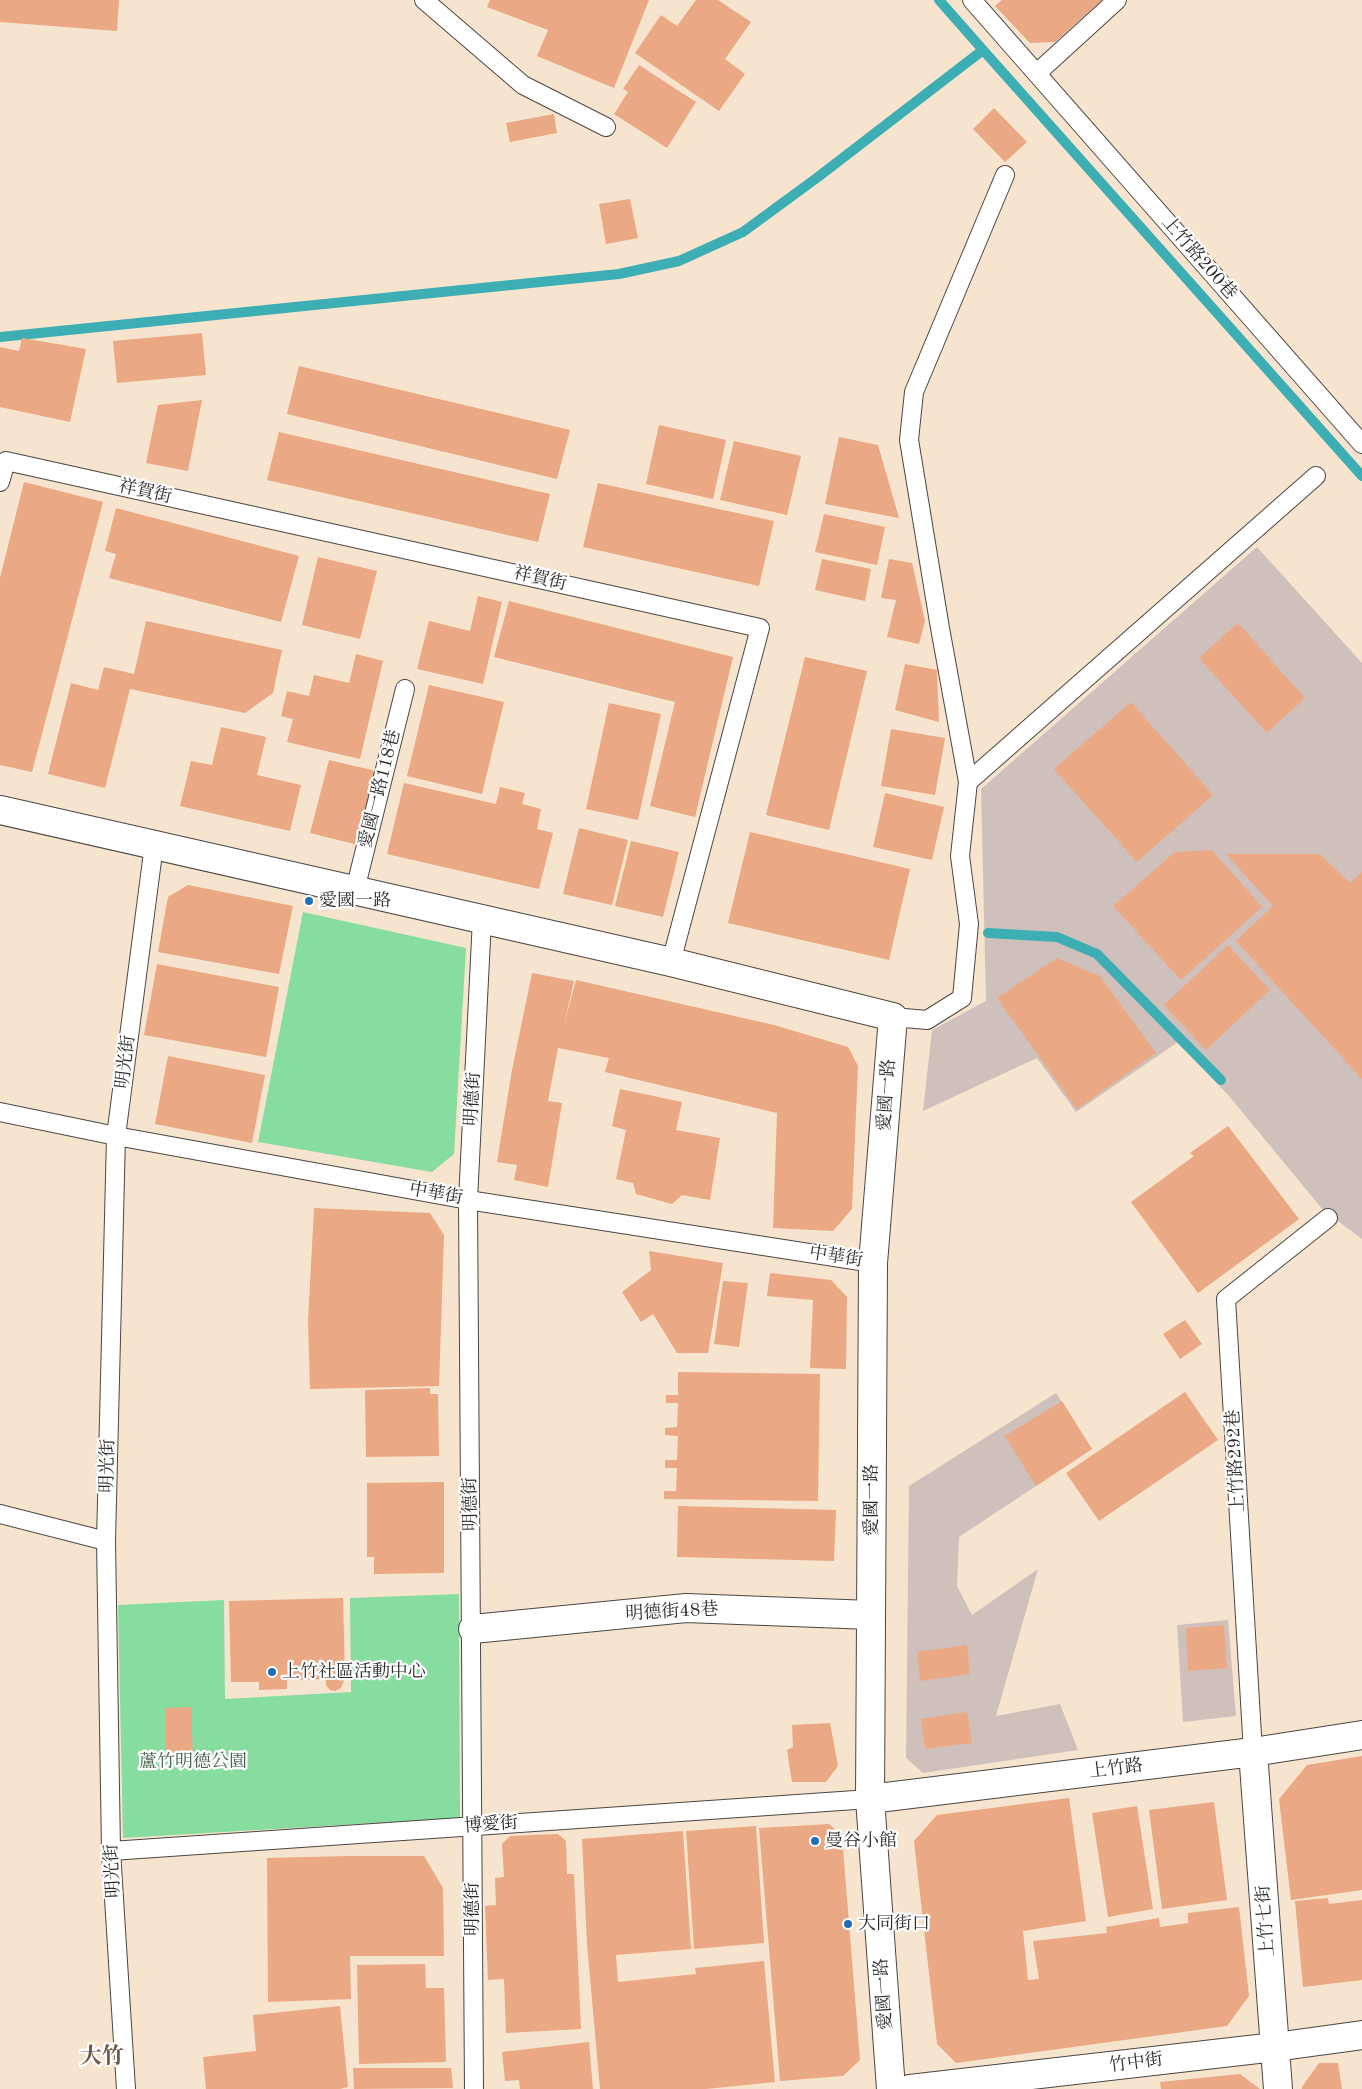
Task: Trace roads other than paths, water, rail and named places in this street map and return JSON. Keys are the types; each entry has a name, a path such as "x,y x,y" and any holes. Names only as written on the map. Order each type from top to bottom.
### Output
{"street":[{"path":"0,810 672,962 893,1017"},
{"name":"愛國一路","path":"891,2089 870,1799 874,1263 893,1017"},
{"name":"明德街48巷","path":"473,1628 686,1608 871,1615"},
{"name":"上竹路","path":"870,1799 1253,1752 1362,1736"},
{"name":"上竹七街","path":"1253,1752 1278,2089"},
{"name":"竹中街","path":"910,2089 1275,2047 1362,2035"}],"lane":[{"path":"424,0 523,85 606,127"},
{"name":"上竹路200巷","path":"972,0 1362,444"},
{"path":"1037,73 1117,0"},
{"path":"893,1017 927,1020 962,998 969,924 960,856 968,782 909,440 914,392 1005,175"},
{"name":"祥賀街","path":"0,482 6,461 760,628 672,962"},
{"path":"968,782 1316,476"},
{"name":"愛國一路118巷","path":"356,890 405,689"},
{"name":"明光街","path":"126,2089 111,1851 106,1541 116,1136 154,846"},
{"name":"明德街","path":"474,2089 473,1628 468,1200 482,918"},
{"name":"中華街","path":"0,1112 116,1136 468,1200 874,1263"},
{"name":"上竹路292巷","path":"1253,1752 1226,1299 1328,1218"},
{"path":"0,1514 106,1541"},
{"name":"博愛街","path":"111,1851 870,1799"}],"waterway":[{"path":"0,337 619,274 679,261 743,232 983,50 939,0"},
{"path":"983,50 1362,476"},
{"path":"988,933 1057,937 1097,954 1221,1080"}],"place":[{"name":"愛國一路","path":"309,901"},
{"name":"上竹社區活動中心","path":"272,1672"},
{"name":"曼谷小館","path":"815,1841"},
{"name":"大同街口","path":"848,1924"}],"district":[{"name":"大竹","path":"102,2057"}],"park label":[{"name":"蘆竹明德公園","path":"193,1762"}]}
